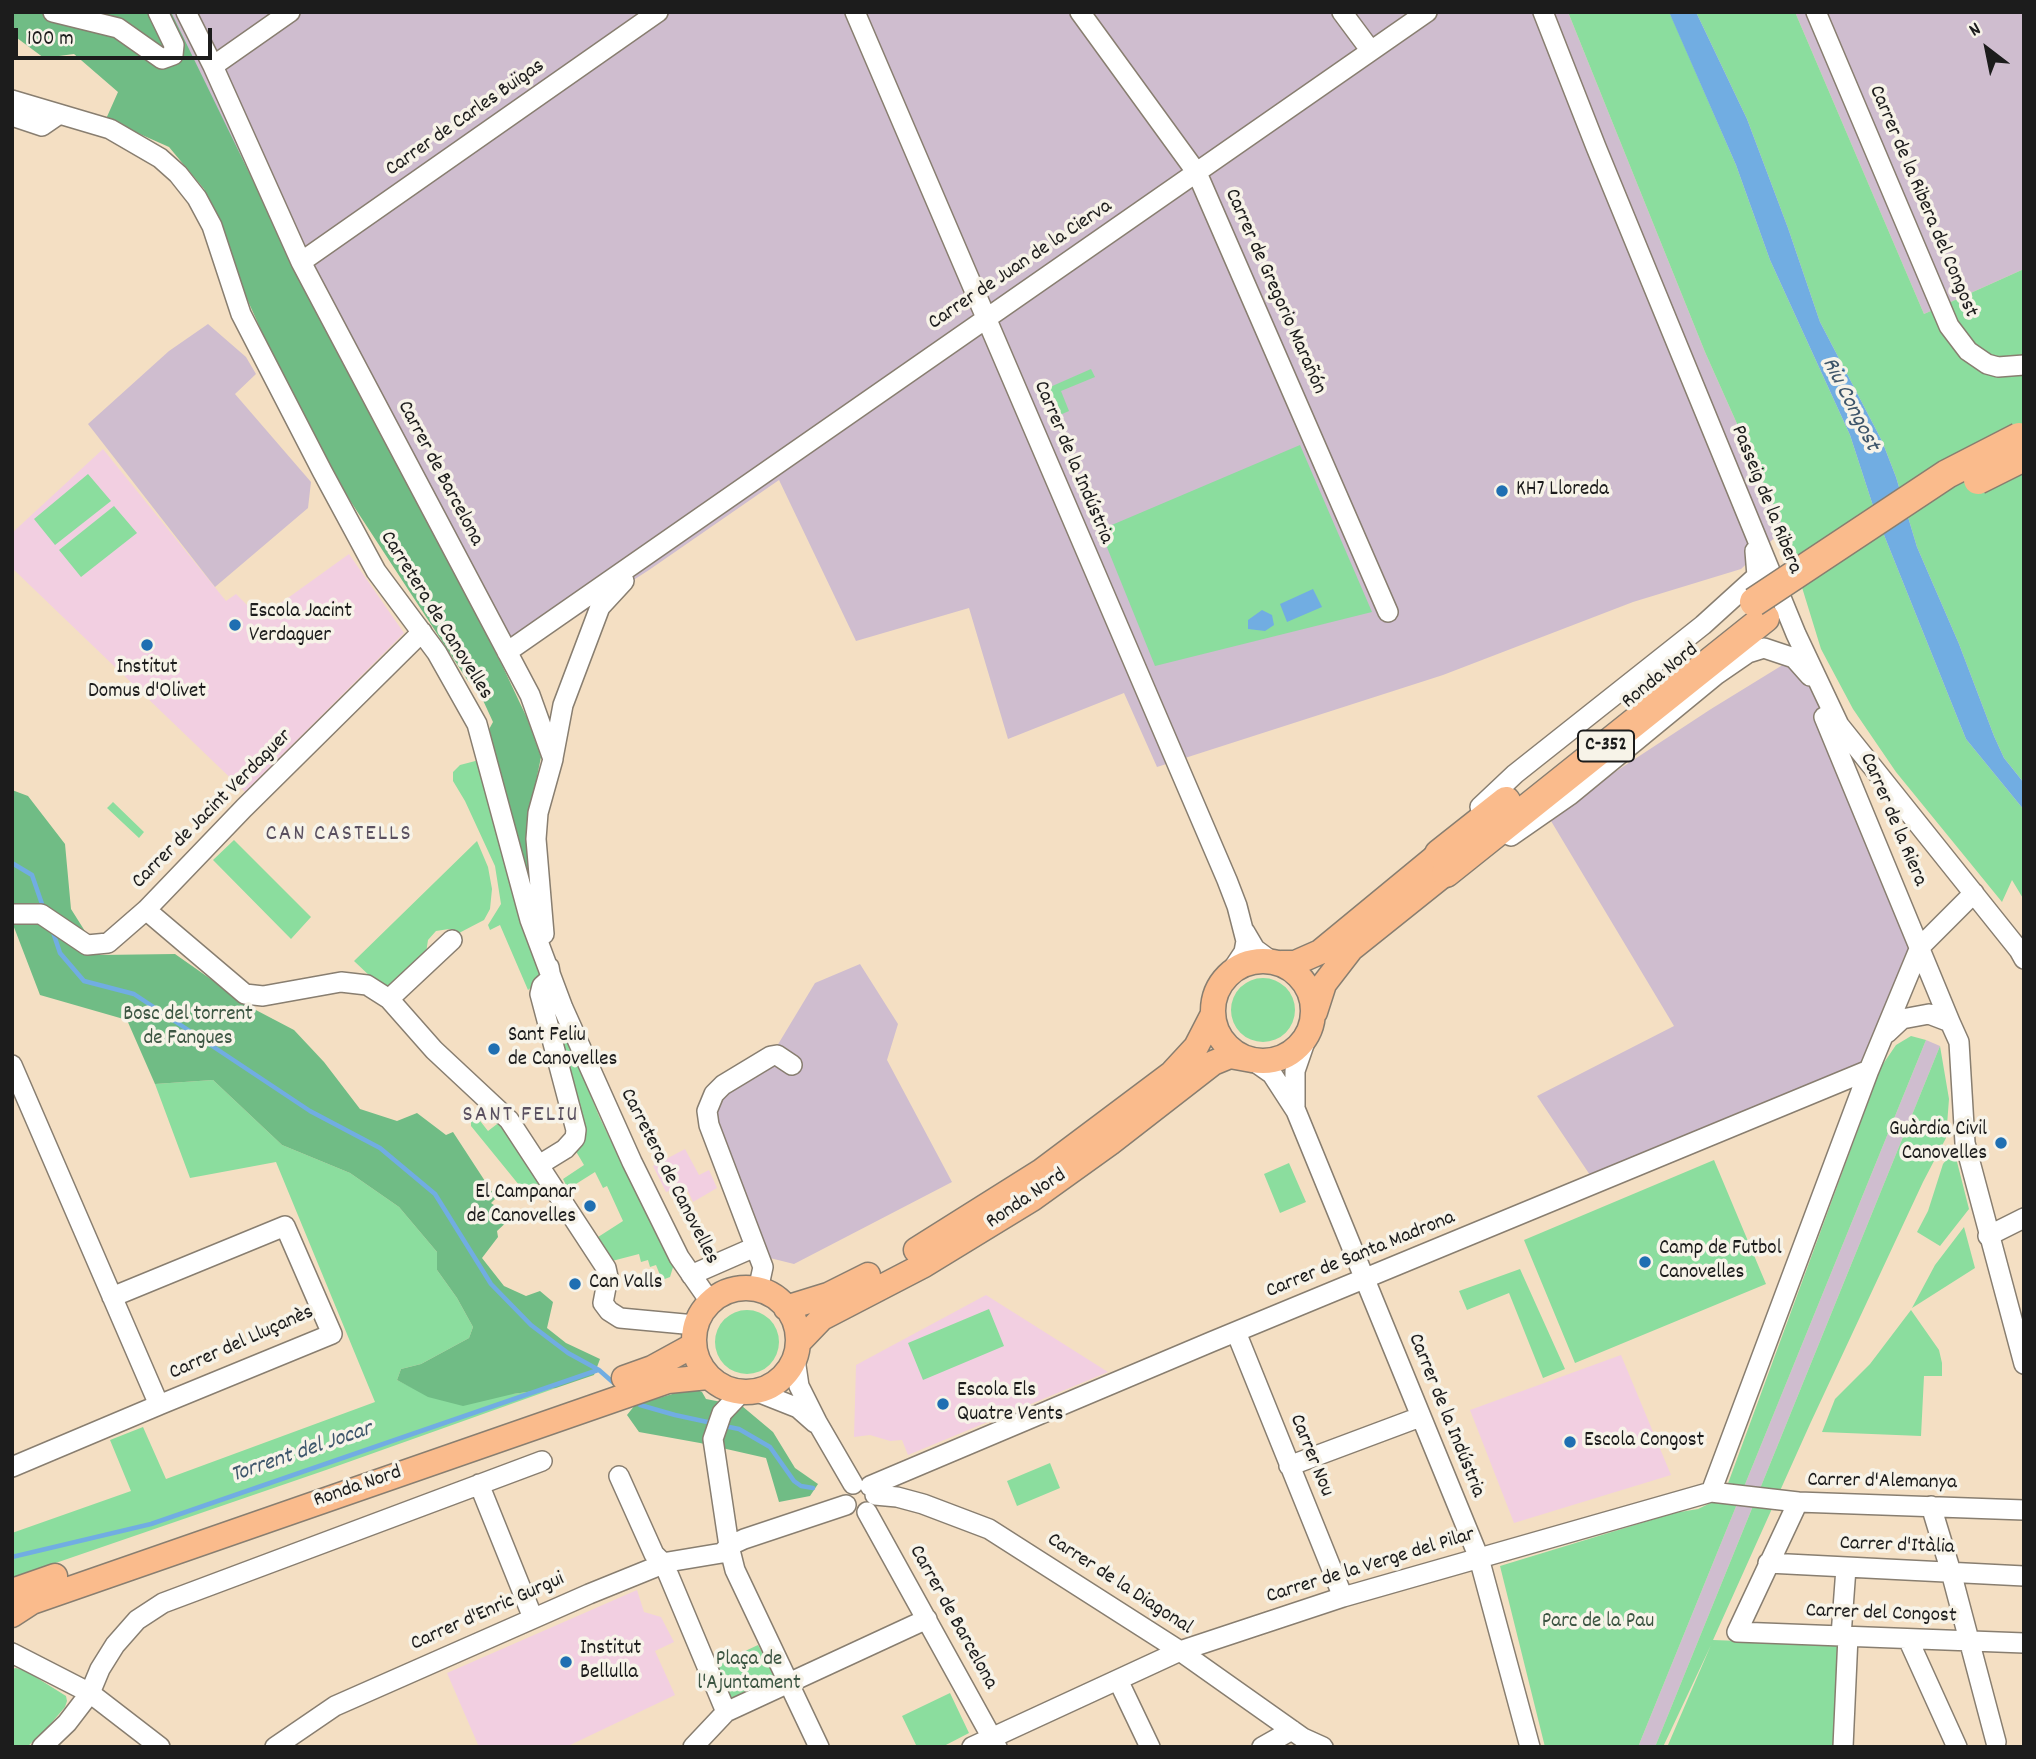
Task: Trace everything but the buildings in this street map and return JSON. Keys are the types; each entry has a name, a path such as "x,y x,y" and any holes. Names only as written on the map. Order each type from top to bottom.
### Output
{"highway":[{"name":"Ronda Nord","path":"1443,864 1759,610 1956,491 2022,441"}],"main road":[{"name":"Ronda Nord","path":"1275,962 1295,963 1320,953 1443,864"},
{"name":"Ronda Nord","path":"1314,1012 1324,984 1351,949 1443,864"},
{"name":"C-352","path":"1230,973 1243,964 1258,960 1275,962"},
{"path":"1275,962 1292,969 1304,980 1312,996 1314,1012"},
{"path":"1230,973 1217,992 1213,1014 1216,1030 1224,1043 1236,1054 1252,1060 1268,1061 1284,1057 1306,1039"},
{"name":"C-352","path":"1306,1039 1314,1012"},
{"name":"Ronda Nord","path":"786,1308 828,1295 895,1261 1040,1172 1086,1140 1180,1066 1196,1046 1213,1014"},
{"name":"Ronda Nord","path":"796,1351 822,1318 924,1265 1032,1199 1213,1063 1230,1056 1252,1060"},
{"path":"749,1288 772,1295 786,1308 795,1322 796,1351 787,1372 773,1385 749,1392 725,1388 709,1377 699,1363 695,1335 701,1313 710,1303 731,1290 749,1288"},
{"name":"Ronda Nord","path":"12,1615 32,1602 615,1390 652,1368 695,1335"},
{"name":"Ronda Nord","path":"12,1591 615,1390 709,1377"}],"street":[{"path":"53,12 118,28 162,59 173,55 174,45 158,12"},
{"name":"Carrer de Barcelona","path":"186,12 301,262 530,695 553,759"},
{"path":"213,66 289,12"},
{"name":"Carrer de Carles Buïgas","path":"301,262 658,12"},
{"name":"Carrer de la Indústria","path":"855,12 1227,880 1245,932"},
{"name":"Carrer de Gregorio Marañón","path":"1080,12 1197,173 1388,612"},
{"path":"1342,12 1371,51"},
{"name":"Carrer de Juan de la Cierva","path":"507,652 1427,12"},
{"name":"Passeig de la Ribera","path":"1543,12 1796,634 1839,725 2024,959"},
{"name":"Carrer de la Ribera del Congost","path":"1816,12 1949,326 1968,351 1987,363 1998,366 2024,365"},
{"path":"12,84 36,108"},
{"name":"Carretera de Canovelles","path":"12,100 110,129 160,158 178,174 197,198 212,226 241,314 253,340 376,571 437,653 477,724 530,920 551,978 632,1162 679,1257 710,1303"},
{"path":"12,116 42,126 58,115"},
{"path":"1443,864 1479,807 1515,774 1703,625 1757,576 1751,525"},
{"name":"Carrer de Juan de la Cierva","path":"553,759 563,705 600,607 643,559"},
{"name":"Carrer de Jacint Verdaguer","path":"13,914 41,914 87,945 108,943 146,910 244,808 422,632"},
{"name":"Carrer de la Riera","path":"1796,634 1797,652 1804,670 1959,1042 1965,1143 1988,1236"},
{"path":"1443,864 1525,827 1570,795 1716,674 1748,653 1764,648 1794,658 1822,690"},
{"path":"538,1166 565,1149 575,1138 576,1130 540,994 542,986 551,978 542,916 536,839 538,814 553,759"},
{"path":"1711,1492 1869,1070 1920,947 1974,893"},
{"path":"146,910 245,994 263,996 341,982 367,985 389,999 434,1050 509,1120 606,1268 608,1277 603,1303 609,1311 620,1318 650,1319 695,1335"},
{"path":"1245,932 1255,948 1275,962"},
{"path":"1230,973 1244,952 1245,932"},
{"path":"389,999 452,940"},
{"path":"1886,1033 1902,1019 1929,1013 1950,1022"},
{"path":"1296,1111 1295,1071 1306,1039"},
{"path":"758,1290 763,1267 709,1125 707,1111 714,1094 723,1085 771,1056 777,1055 792,1065"},
{"path":"1252,1060 1272,1074 1296,1111"},
{"name":"Carrer del Lluçanès","path":"12,1065 159,1405 332,1334 285,1226 113,1297"},
{"name":"Carrer de Santa Madrona","path":"866,1494 1236,1332 1869,1070"},
{"name":"Carrer de la Indústria","path":"1296,1111 1479,1558 1530,1747"},
{"path":"2024,1218 1988,1236 2024,1364"},
{"path":"691,1275 755,1247"},
{"name":"Carrer Nou","path":"1236,1332 1343,1597"},
{"name":"Carrer de Barcelona","path":"796,1351 799,1386 821,1429 866,1494 927,1619 995,1742"},
{"path":"749,1392 719,1420 713,1439 729,1546 735,1570 819,1747"},
{"name":"Carrer de Barcelona","path":"749,1392 798,1408 821,1429"},
{"path":"12,1468 159,1405"},
{"path":"1289,1466 1420,1417"},
{"path":"42,1747 68,1723 90,1693 100,1669 115,1645 137,1620 163,1602 542,1461"},
{"path":"619,1476 654,1554 664,1564 726,1712"},
{"path":"479,1484 533,1618"},
{"name":"Carrer de la Verge del Pilar","path":"972,1747 995,1742 1180,1651 1343,1597 1711,1492 1798,1502"},
{"name":"Carrer de la Diagonal","path":"846,1505 857,1513 866,1494 897,1497 989,1529 1180,1651 1303,1738 1323,1747"},
{"name":"Carrer d'Alemanya","path":"1737,1632 1798,1502 2024,1510"},
{"name":"Carrer d'Enric Gurgui","path":"275,1747 335,1706 533,1618 664,1564 722,1553 729,1546 744,1539 846,1505"},
{"path":"1931,1506 1996,1742"},
{"name":"Carrer d'Itàlia","path":"1768,1563 2024,1576"},
{"path":"1843,1747 1846,1568"},
{"path":"694,1747 726,1712 927,1619"},
{"name":"Carrer del Congost","path":"1737,1632 2024,1643"},
{"path":"1908,1639 1957,1747"},
{"path":"12,1653 90,1693 160,1747"},
{"path":"1118,1680 1150,1747"},
{"path":"1262,1747 1292,1730"}],"shaded area":[{"path":"170,12 1568,12 1705,352 1784,529 1741,569 1633,602 1443,675 1157,767 1124,693 1008,739 969,608 856,641 779,480 649,570 502,665 296,269"},
{"path":"1795,12 2024,12 2024,269 1924,314"},
{"path":"208,324 246,357 256,374 235,394 311,482 308,508 215,587 88,424 169,351"},
{"name":"Escola Jacint Verdaguer","path":"103,449 226,601 236,594 260,618 349,554 404,633 245,792 12,568 12,533"},
{"path":"1794,658 1814,693 1920,947 1869,1070 1596,1184 1537,1096 1674,1026 1548,816"},
{"path":"860,964 898,1024 887,1060 952,1182 794,1264 770,1258 710,1103 771,1056 815,983"},
{"path":"1926,1040 1940,1046 1655,1747 1638,1747"},
{"path":"685,1149 699,1175 709,1170 717,1188 693,1202 685,1185 666,1192 653,1166"},
{"name":"Escola Els Quatre Vents","path":"986,1295 1108,1372 908,1455 902,1440 890,1441 870,1435 854,1437 856,1365"},
{"name":"Escola Congost","path":"1621,1355 1671,1475 1514,1523 1470,1410"},
{"name":"Institut Bellulla","path":"637,1590 644,1612 661,1617 674,1642 655,1651 675,1695 566,1747 479,1747 447,1673"}],"green space":[{"path":"12,12 171,12 296,269 527,718 541,757 531,806 528,879 487,733 493,722 476,685 468,681 349,499 278,368 239,281 204,189 169,147 106,119 118,92 74,54 44,58 17,38 12,42"},
{"path":"1568,12 1669,12 1736,165 1770,260 1850,435 1876,515 1966,739 2024,810 2024,900 2012,880 2002,902 1896,772 1853,709 1821,649 1784,529 1705,352"},
{"path":"1696,12 1795,12 1924,314 2024,269 2024,783 2004,758 1994,736 1959,644 1917,547 1882,441 1820,322 1747,119"},
{"path":"1091,369 1095,377 1061,391 1069,411 1053,418 1041,391"},
{"path":"1300,445 1372,612 1155,666 1100,530"},
{"path":"88,474 111,501 55,545 34,519"},
{"path":"114,506 137,533 81,577 59,550"},
{"path":"483,759 544,977 528,990 500,925 490,930 488,925 501,904 495,866 453,781 453,772 460,765"},
{"name":"Bosc del torrent de Fangues","path":"12,790 28,796 65,844 71,909 100,955 175,954 252,1008 294,1030 324,1062 360,1109 397,1121 417,1113 446,1135 453,1132 496,1198 491,1203 512,1217 497,1231 498,1237 482,1258 504,1286 526,1296 540,1291 553,1302 547,1328 566,1343 600,1359 594,1375 556,1388 513,1394 463,1406 428,1397 397,1380 401,1369 421,1364 469,1338 473,1327 437,1270 437,1252 399,1207 350,1173 282,1145 213,1080 155,1084 127,1020 40,995 12,922"},
{"path":"113,802 144,832 139,838 107,808"},
{"path":"234,840 311,917 291,939 213,860"},
{"path":"477,841 488,867 492,889 490,909 484,920 459,933 449,929 436,931 428,940 426,953 390,987 372,978 354,961"},
{"path":"1263,978 1275,980 1286,987 1293,998 1293,1022 1286,1033 1275,1040 1263,1042 1251,1040 1240,1033 1233,1022 1231,1010 1233,998 1240,987 1251,980"},
{"path":"549,993 599,1116 674,1264 670,1277 662,1280 656,1265 650,1267 648,1260 641,1262 639,1254 612,1261 595,1239 623,1221 607,1186 603,1188 595,1172 568,1189 563,1179 584,1165 574,1148 583,1142 581,1121"},
{"name":"Parc de la Pau","path":"1911,1036 1926,1040 1638,1747 1545,1747 1500,1566 1674,1513 1698,1509 1723,1497 1881,1067 1896,1045"},
{"path":"1940,1046 1949,1099 1946,1138 1810,1424 1713,1640 1846,1645 1842,1746 1668,1745 1711,1645 1663,1747 1655,1747"},
{"path":"213,1080 282,1145 350,1173 399,1207 437,1252 437,1270 473,1327 469,1338 421,1364 401,1369 397,1380 413,1388 513,1394 556,1388 12,1578 12,1533 131,1491 110,1440 143,1427 166,1479 375,1402 276,1162 190,1178 155,1084"},
{"path":"477,1117 488,1131 501,1121 546,1192 537,1199 528,1196 471,1126 471,1121"},
{"path":"1954,1150 1969,1209 1940,1246 1917,1232 1928,1211 1943,1164"},
{"name":"Camp de Futbol Canovelles","path":"1714,1160 1766,1284 1575,1363 1524,1240"},
{"path":"1289,1163 1306,1202 1280,1213 1264,1174"},
{"path":"1964,1227 1975,1268 1912,1308 1935,1265"},
{"path":"1520,1269 1565,1369 1543,1378 1509,1293 1467,1310 1459,1291"},
{"path":"989,1309 1004,1346 923,1380 908,1343"},
{"path":"747,1310 759,1312 770,1319 777,1330 777,1354 770,1365 759,1372 747,1374 735,1372 724,1365 717,1354 715,1342 717,1330 724,1319 735,1312"},
{"path":"1911,1310 1939,1350 1942,1363 1942,1376 1924,1376 1921,1436 1822,1432 1835,1399 1870,1364"},
{"path":"693,1388 702,1392 706,1399 742,1406 773,1432 795,1468 818,1484 810,1496 779,1502 766,1458 639,1432 627,1415 635,1405"},
{"path":"1050,1463 1060,1488 1017,1506 1007,1481"},
{"name":"Plaça de l'Ajuntament","path":"758,1645 779,1681 729,1706 713,1666"},
{"path":"12,1669 26,1671 66,1696 67,1701 47,1728 27,1747 12,1747"},
{"path":"950,1693 969,1733 942,1747 917,1747 902,1716"}],"water":[{"name":"Riu Congost","path":"1669,12 1696,12 1747,119 1820,322 1882,441 1917,547 1959,644 1994,736 2004,758 2024,783 2024,810 1966,739 1876,515 1850,435 1770,260 1736,165"},
{"path":"1313,589 1322,607 1287,622 1280,604"},
{"path":"1262,610 1272,615 1274,625 1265,631 1248,629 1248,620"}],"waterway":[{"path":"12,863 32,875 42,904"},
{"path":"53,932 60,953 84,981 134,994 310,1111 380,1148 435,1194 491,1284 531,1325 568,1353 599,1370 616,1385"},
{"name":"Torrent del Jocar","path":"12,1557 151,1524 598,1370"},
{"path":"636,1402 675,1415 712,1423"},
{"path":"724,1426 739,1429 770,1447 794,1481 801,1486 813,1488"}],"place":[{"name":"KH7 Lloreda","path":"1502,491"},
{"name":"Escola Jacint Verdaguer","path":"235,625"},
{"name":"Institut Domus d'Olivet","path":"147,645"},
{"name":"Sant Feliu de Canovelles","path":"494,1049"},
{"name":"Guàrdia Civil Canovelles","path":"2001,1143"},
{"name":"El Campanar de Canovelles","path":"590,1206"},
{"name":"Camp de Futbol Canovelles","path":"1645,1262"},
{"name":"Can Valls","path":"575,1284"},
{"name":"Escola Els Quatre Vents","path":"943,1404"},
{"name":"Escola Congost","path":"1570,1442"},
{"name":"Institut Bellulla","path":"566,1662"}],"district":[{"name":"CAN CASTELLS","path":"339,836"},
{"name":"SANT FELIU","path":"521,1117"}]}
